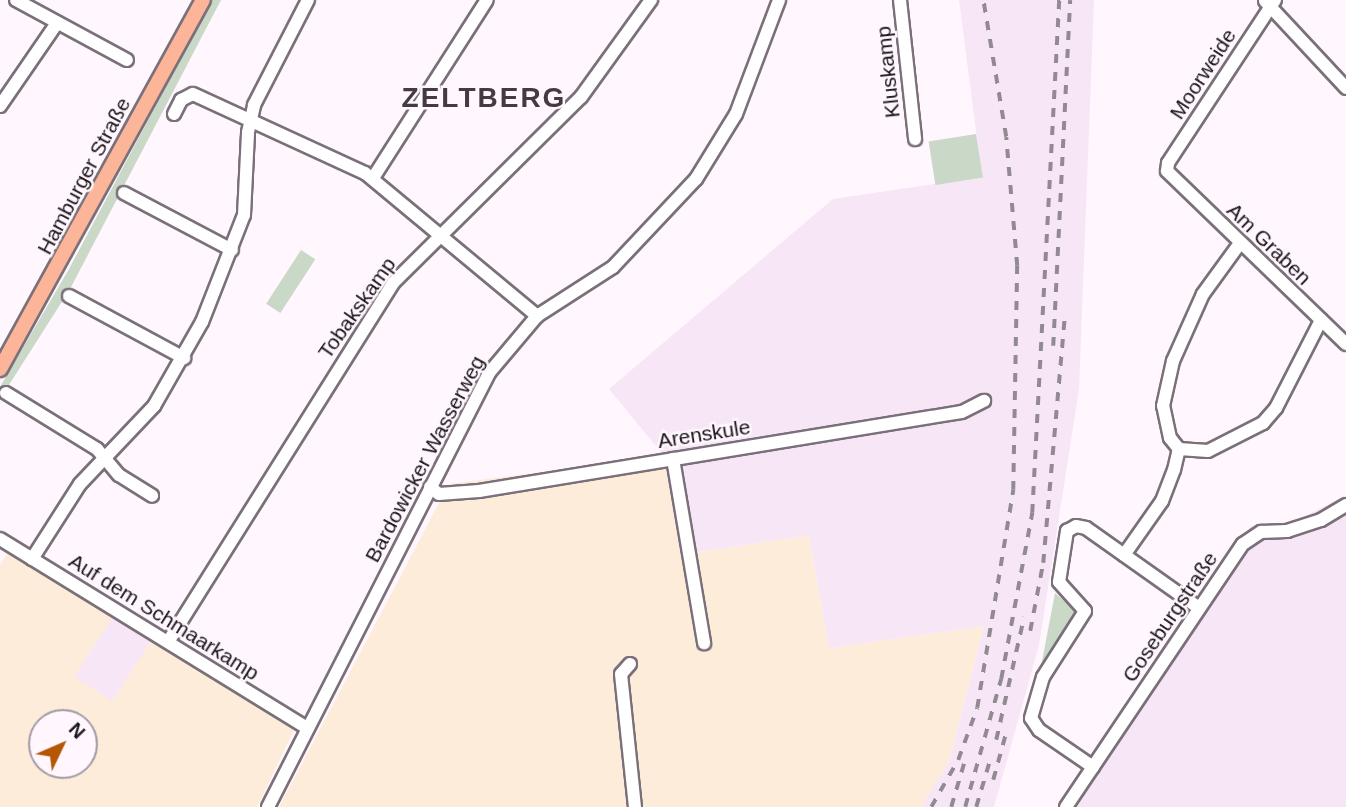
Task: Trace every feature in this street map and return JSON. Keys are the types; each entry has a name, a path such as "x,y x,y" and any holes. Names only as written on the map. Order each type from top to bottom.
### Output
{"main road":[{"name":"Hamburger Straße","path":"0,369 203,0"}],"street":[{"path":"16,0 127,60"},
{"path":"32,559 68,501 144,419 184,358 232,250 245,205 250,121 271,66 308,0"},
{"path":"373,178 487,0"},
{"name":"Tobakskamp","path":"168,642 262,497 358,334 399,275 581,97 651,0"},
{"name":"Bardowicker Wasserweg","path":"268,807 489,373 537,316 613,267 699,176 740,106 779,0"},
{"name":"Kluskamp","path":"900,0 915,139"},
{"path":"1270,2 1346,88"},
{"name":"Moorweide","path":"1167,171 1168,163 1270,2"},
{"path":"0,106 57,23"},
{"path":"174,114 181,100 193,94 373,178 537,316"},
{"name":"Am Graben","path":"1167,171 1346,344"},
{"path":"124,193 232,250"},
{"path":"1240,243 1203,294 1173,361 1163,406 1170,438 1179,449 1208,451 1263,423 1276,408 1321,320"},
{"path":"69,296 184,358"},
{"path":"6,393 97,449 119,475 152,496"},
{"name":"Arenskule","path":"430,487 439,494 479,491 962,412 984,401"},
{"path":"1124,555 1161,501 1179,449"},
{"path":"673,458 704,643"},
{"name":"Goseburgstraße","path":"1066,807 1199,607 1251,536 1303,527 1346,505"},
{"path":"1093,767 1039,730 1031,718 1043,677 1085,611 1059,582 1067,531 1076,526 1086,528 1199,607"},
{"name":"Auf dem Schmaarkamp","path":"0,539 307,728"},
{"path":"630,664 621,674 635,807"}],"shaded area":[{"path":"959,0 1094,0 1079,389 1039,645 994,807 921,807 949,762 984,626 829,648 809,535 680,555 664,456 609,389 833,199 982,177"},
{"path":"664,456 681,555 809,535 829,648 984,626 949,762 921,807 279,807 449,484"},
{"path":"1346,495 1346,807 1061,807 1251,526 1290,524"},
{"path":"9,551 294,730 257,807 0,807 0,565"},
{"path":"113,617 151,642 112,701 74,677"}],"green space":[{"path":"212,0 221,0 70,289 0,399 0,387 69,269"},
{"path":"976,134 983,177 935,185 929,142"},
{"path":"301,250 315,259 280,313 266,304"},
{"path":"1055,593 1077,612 1040,672"}],"railway":[{"path":"931,807 958,760 977,708 1013,490 1017,266 1006,137 983,0"},
{"path":"965,807 1001,679 1032,513 1059,0"},
{"path":"1053,346 1070,0"},
{"path":"1030,631 1043,563 1065,314"},
{"path":"996,740 1024,617"},
{"path":"993,780 1007,729"},
{"path":"951,807 964,763"},
{"path":"976,807 989,763"}],"district":[{"name":"ZELTBERG","path":"484,98"}]}
